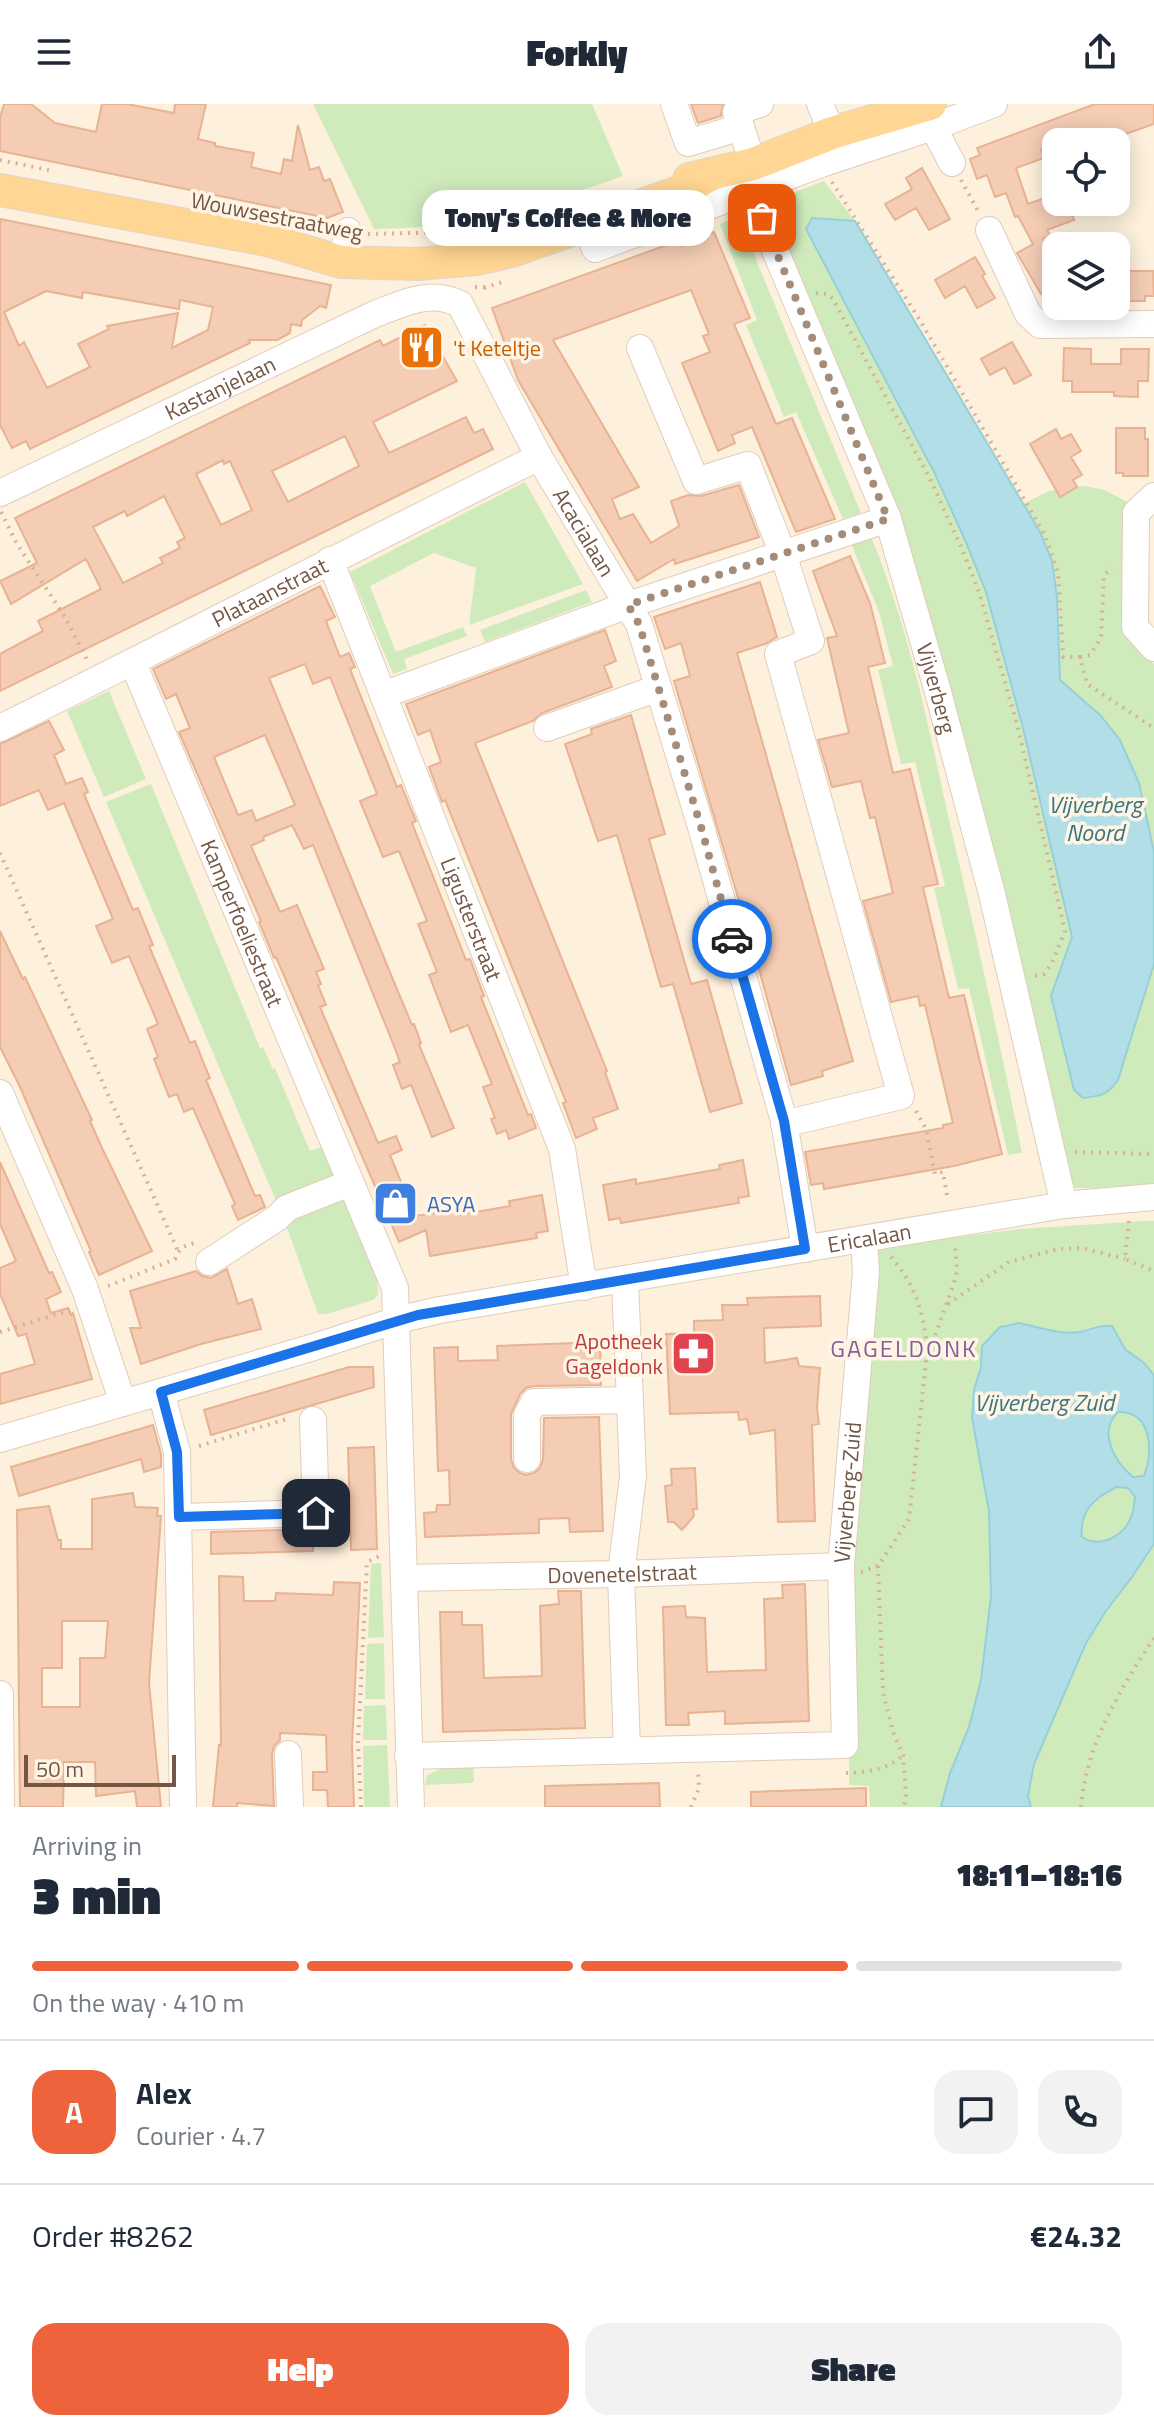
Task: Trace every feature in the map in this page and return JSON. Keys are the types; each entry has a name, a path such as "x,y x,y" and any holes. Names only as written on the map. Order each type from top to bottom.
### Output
{"main road":[{"name":"Wouwsestraatweg","path":"0,190 267,240 345,246 418,264 477,259 512,251 584,220 679,192 710,175 752,177 826,118 932,116"}],"street":[{"path":"674,104 688,143 741,127 736,112 760,104"},
{"name":"Wouwsestraatweg","path":"584,220 595,249 752,177 821,164 932,116 994,104"},
{"path":"932,116 952,163"},
{"name":"Vijverberg","path":"741,127 752,177 888,519 992,894 1064,1205"},
{"path":"989,230 1028,314 1040,325 1154,324"},
{"name":"Acacialaan","path":"446,297 460,304 539,457 639,624 701,827 784,1124 805,1249"},
{"name":"Kastanjelaan","path":"1,496 375,314 417,298 446,297"},
{"path":"640,348 696,481 748,465 783,554 811,641 778,654 901,1096 784,1124"},
{"name":"Plataanstraat","path":"0,728 539,457"},
{"path":"1154,496 1136,513 1135,548 1135,627 1154,648"},
{"path":"383,695 628,605 888,519"},
{"name":"Ligusterstraat","path":"330,560 562,1149 584,1287"},
{"name":"Kamperfoeliestraat","path":"133,663 395,1288 411,1807"},
{"path":"547,728 658,688"},
{"path":"0,1093 88,1299 123,1403"},
{"path":"203,1252 277,1218 287,1208 350,1183"},
{"name":"Ericalaan","path":"0,1439 397,1320 440,1310 1064,1205 1154,1197"},
{"name":"Vijverberg-Zuid","path":"697,1748 845,1745 841,1566 866,1272 864,1239"},
{"path":"625,1281 633,1476 621,1574 627,1750"},
{"path":"161,1392 177,1452 183,1807"},
{"path":"527,1459 527,1415 534,1402 630,1400"},
{"path":"179,1517 316,1513 313,1420"},
{"name":"Dovenetelstraat","path":"403,1566 621,1574 841,1566"},
{"path":"0,1694 1,1807"},
{"path":"408,1756 697,1748"},
{"path":"288,1754 290,1807"}],"path":[{"path":"0,160 56,172"},
{"path":"952,163 989,230"},
{"path":"821,164 921,322 1045,535 1058,573 1063,657 1090,655 1101,638 1104,575 1135,548"},
{"name":"Wouwsestraatweg","path":"345,246 369,234 471,231"},
{"path":"813,293 824,292 833,299 929,477 980,595 1018,728 1065,931 1044,974"},
{"path":"1,496 17,544 65,617 97,680"},
{"path":"1080,657 1087,684 1154,728"},
{"path":"0,853 178,1251 175,1259 88,1299 0,1332"},
{"path":"901,1096 915,1109 926,1129 935,1174 943,1172 957,1271 932,1344 927,1348"},
{"path":"1053,1156 1077,1152 1154,1154"},
{"path":"1125,1259 1129,1231 1127,1198"},
{"path":"947,1304 1009,1262 1058,1249 1082,1248 1125,1259 1154,1271"},
{"path":"178,1251 203,1252"},
{"path":"890,1256 919,1301 926,1325 927,1348 909,1519 878,1566 883,1692 893,1732 903,1755 904,1807"},
{"path":"177,1452 302,1414 313,1420"},
{"path":"361,1807 358,1743 367,1562 383,1555 403,1566"},
{"path":"1081,1807 1083,1788 1104,1725 1123,1684 1154,1638"},
{"path":"691,1807 699,1788 697,1748"},
{"path":"846,1773 879,1769 896,1762 903,1755"}],"green space":[{"path":"313,104 592,104 623,176 512,211 466,221 374,229"},
{"path":"824,181 855,221 812,218 965,540 986,592 1005,656 1072,937 1051,996 1061,1028 1118,1080 1154,964 1154,1188 1076,1188 1063,1182 1023,1023 936,637 895,516 769,202"},
{"path":"738,216 861,513 843,519 796,412 784,417 746,325 757,320 720,224"},
{"path":"525,482 583,584 469,625 476,568 434,553 370,586 396,652 463,627 467,636 404,659 407,669 393,674 350,572"},
{"path":"1084,486 1105,490 1127,502 1130,635 1154,664 1154,855 1139,783 1100,715 1060,680 1055,575 1046,546 1023,504 1049,491"},
{"path":"869,532 895,602 925,711 1022,1153 1008,1155 969,988 958,989 934,888 945,886 915,762 901,764 878,670 893,666 879,612 849,539"},
{"path":"586,590 592,602 485,642 480,630"},
{"path":"109,691 146,779 104,797 67,711"},
{"path":"151,784 260,1048 263,1047 275,1068 310,1151 327,1145 336,1165 333,1178 277,1203 106,802"},
{"path":"347,1193 376,1265 378,1295 373,1300 318,1314 287,1228 291,1217"},
{"path":"1154,1221 1154,1375 1125,1349 1111,1325 1062,1333 1023,1324 1007,1324 995,1331 982,1346 981,1367 974,1390 989,1511 991,1596 981,1680 969,1727 950,1773 941,1807 870,1807 869,1786 849,1785 852,1588 873,1248 1020,1229"},
{"path":"1118,1412 1129,1413 1144,1425 1149,1456 1144,1476 1133,1477 1111,1447 1109,1429"},
{"path":"1117,1487 1128,1488 1135,1497 1128,1524 1117,1535 1104,1541 1096,1542 1082,1537 1083,1520 1090,1506"},
{"path":"1154,1544 1154,1807 1031,1807 1028,1796 1034,1764 1086,1643"},
{"path":"381,1563 384,1637 368,1638 371,1564"},
{"path":"384,1643 385,1699 365,1699 367,1644"},
{"path":"386,1705 387,1740 363,1740 364,1706"},
{"path":"387,1745 390,1807 364,1807 363,1746"},
{"path":"439,1764 473,1765 474,1781 425,1785 427,1775 439,1770"}],"water":[{"name":"Vijverberg Noord","path":"812,218 855,221 1040,532 1052,561 1057,597 1060,680 1100,715 1120,740 1139,783 1154,852 1154,964 1118,1080 1111,1089 1099,1095 1083,1098 1074,1090 1051,996 1072,937 1023,728 986,592 934,472 806,229"},
{"name":"Vijverberg Zuid","path":"1019,1323 1072,1333 1112,1326 1125,1349 1154,1375 1154,1544 1086,1643 1034,1764 1028,1796 1031,1807 941,1807 950,1773 969,1727 981,1680 991,1596 989,1511 972,1418 982,1346 1000,1327","holes":["1118,1412 1129,1413 1144,1425 1149,1445 1144,1476 1133,1477 1120,1463 1111,1446 1109,1428","1117,1487 1128,1488 1135,1497 1128,1524 1117,1535 1104,1541 1096,1542 1082,1537 1083,1520 1090,1506"]}],"building":[{"path":"4,104 31,104 55,123 96,132 102,104 127,104 174,113 175,104 206,104 198,139 215,143 215,146 254,153 251,167 281,174 284,159 292,161 298,125 310,170 319,167 324,181 330,179 343,212 327,218 0,151 0,118"},
{"path":"691,104 723,104 721,116 698,123"},
{"path":"1095,104 1154,104 1154,124 1130,132 1130,128 1042,128 1042,159 1016,168 1028,204 1042,199 1042,216 1073,216 1074,220 1042,232 1041,294 1017,253 1033,244 1018,216 1015,217 1006,193 995,197 987,175 977,179 970,159 980,155 977,148"},
{"path":"922,168 950,219 929,230 916,208 895,220 885,204 912,189 906,178"},
{"path":"0,219 331,285 326,308 320,306 302,320 301,326 291,324 290,333 277,340 249,340 250,343 30,449 26,441 12,448 0,425","holes":["46,291 82,298 83,292 179,309 180,300 213,307 208,330 172,348 178,313 107,326 109,329 78,344 90,367 47,388 24,342 19,346 4,312"]},
{"path":"714,232 750,318 734,324 776,424 792,418 835,519 796,532 752,427 732,435 735,443 718,451 682,363 710,352 703,336 709,334 691,290 553,340 639,487 612,499 620,519 633,514 651,543 679,526 671,501 739,485 759,537 675,564 674,559 637,581 518,380 492,308 664,246 680,242 681,246"},
{"path":"975,257 995,298 977,308 965,286 945,298 935,280"},
{"path":"1130,271 1153,271 1154,296 1145,296 1145,301 1130,301"},
{"path":"425,325 457,381 373,422 389,453 466,417 474,433 483,429 493,449 0,691 0,654 43,631 38,621 101,589 86,559 11,604 0,581 37,563 15,518 380,340 383,346","holes":["345,436 359,466 288,502 272,471","223,460 224,464 230,461 252,510 221,525 196,474","164,496 185,538 177,542 180,548 160,558 163,563 123,583 93,527 125,511 127,516"]},
{"path":"1012,342 1031,375 1014,384 1005,367 990,375 981,359"},
{"path":"1064,348 1091,349 1091,364 1121,364 1121,349 1149,349 1148,381 1138,381 1138,397 1114,396 1114,392 1072,392 1072,381 1063,381"},
{"path":"1116,428 1145,428 1148,476 1116,473"},
{"path":"1056,429 1061,439 1071,434 1081,451 1071,457 1082,475 1073,480 1077,487 1060,497 1030,444"},
{"path":"850,556 870,603 885,663 868,667 893,773 910,769 938,884 923,887 949,998 964,995 1002,1154 954,1166 824,1189 823,1183 811,1185 805,1152 943,1128 943,1125 953,1123 925,1005 920,1006 918,996 891,1002 863,901 893,893 875,817 870,818 861,781 832,787 818,740 849,733 827,638 837,636 813,571"},
{"path":"760,582 777,637 737,653 853,1061 822,1071 823,1076 791,1085 674,681 690,676 681,643 665,649 654,617"},
{"path":"320,586 335,617 326,621 340,657 349,653 355,667 350,669 397,787 401,785 416,821 412,823 466,960 470,959 484,996 481,997 528,1115 531,1114 536,1128 509,1139 506,1130 497,1134 491,1119 495,1118 483,1087 492,1084 468,1025 451,1032 429,975 437,972 418,924 427,921 399,851 383,857 360,801 377,794 330,677 313,684 305,664 269,678 414,1024 422,1052 454,1128 432,1137 411,1085 402,1089 393,1065 400,1062 313,845 304,849 292,825 263,837 264,840 251,846 280,912 297,905 324,969 316,972 326,1005 320,1007 378,1143 396,1136 402,1150 390,1155 415,1216 457,1210 459,1215 510,1206 509,1201 542,1195 548,1231 536,1233 537,1238 430,1256 426,1230 399,1242 179,732 190,728 176,694 166,699 153,669","holes":["265,735 295,805 256,821 252,810 238,815 214,757"]},
{"path":"605,630 616,661 604,666 612,687 542,713 533,721 475,743 607,1071 618,1109 593,1118 597,1129 576,1138 563,1103 566,1102 429,767 441,762 430,730 418,735 406,704"},
{"path":"631,715 665,834 649,839 691,984 707,980 742,1103 710,1112 673,984 661,987 617,835 598,841 565,744 592,734 591,729"},
{"path":"49,721 64,750 54,755 66,784 82,778 88,792 84,794 133,910 138,908 153,945 149,946 190,1043 195,1041 210,1078 206,1080 255,1196 260,1195 265,1207 238,1220 232,1206 235,1204 193,1108 184,1112 177,1094 169,1097 154,1059 158,1057 147,1029 158,1024 129,956 112,963 96,926 113,919 64,803 48,810 39,790 0,806 0,744"},
{"path":"0,931 23,979 25,977 152,1251 99,1275 20,1087 0,1047"},
{"path":"743,1160 749,1196 738,1198 739,1203 621,1223 620,1218 609,1220 603,1185 636,1179 636,1184 720,1169 719,1165"},
{"path":"0,1162 49,1273 52,1272 61,1292 46,1299 51,1313 68,1308 71,1315 73,1313 92,1379 0,1404 0,1374 35,1364 26,1334 18,1336 0,1294 0,1268 16,1261 0,1224"},
{"path":"227,1269 238,1304 252,1299 261,1329 141,1364 130,1328 141,1328 130,1291 196,1271 211,1278"},
{"path":"820,1296 821,1326 764,1328 765,1363 797,1358 799,1366 820,1368 819,1424 812,1425 815,1521 778,1522 775,1430 750,1434 747,1419 739,1420 738,1412 670,1414 666,1334 694,1333 694,1321 723,1320 722,1305 748,1305 747,1298"},
{"path":"600,1342 601,1385 534,1386 520,1394 511,1414 511,1459 514,1468 526,1475 540,1468 544,1418 599,1417 603,1531 570,1532 569,1518 539,1519 539,1533 425,1537 424,1513 436,1512 437,1505 450,1505 449,1470 438,1471 434,1348 458,1347 458,1361 498,1360 497,1346"},
{"path":"349,1367 373,1367 374,1387 211,1435 204,1410"},
{"path":"153,1425 161,1454 161,1467 144,1472 141,1459 19,1496 11,1467"},
{"path":"374,1447 377,1549 351,1550 348,1448"},
{"path":"695,1468 697,1509 693,1509 694,1516 682,1530 674,1522 668,1522 665,1486 672,1485 671,1469"},
{"path":"133,1493 135,1507 158,1508 157,1516 161,1516 149,1683 161,1807 137,1807 135,1791 96,1796 95,1762 64,1762 63,1807 20,1807 17,1510 49,1506 58,1540 61,1540 61,1549 92,1549 92,1499","holes":["62,1621 108,1621 105,1658 80,1658 80,1707 42,1707 42,1668 62,1668"]},
{"path":"313,1529 313,1551 211,1554 211,1532"},
{"path":"219,1576 243,1577 244,1601 275,1601 276,1593 333,1595 334,1582 360,1583 352,1745 354,1807 328,1807 327,1790 313,1790 313,1772 327,1772 326,1735 280,1733 280,1740 272,1754 274,1806 237,1803 237,1807 213,1807 221,1745"},
{"path":"805,1584 809,1721 725,1724 725,1711 688,1713 689,1725 666,1725 663,1607 685,1606 686,1617 705,1618 707,1672 766,1670 764,1599 783,1598 782,1585"},
{"path":"558,1591 581,1591 585,1728 443,1732 440,1612 462,1612 462,1625 482,1625 484,1678 542,1676 540,1606 559,1604"},
{"path":"659,1783 660,1807 545,1807 545,1786"},
{"path":"866,1788 866,1807 751,1807 751,1792"}],"way so far":[{"path":"732,939 639,624 628,605 888,519 762,218"}],"place":[{"name":"Tony's Coffee & More","path":"762,218"},
{"name":"'t Keteltje","path":"422,348"},
{"name":"ASYA","path":"396,1204"},
{"name":"Apotheek Gageldonk","path":"694,1354"}],"district":[{"name":"GAGELDONK","path":"904,1348"}],"route":[{"path":"316,1513 179,1517 177,1452 161,1392 418,1315 805,1249 784,1121 732,939"}]}
